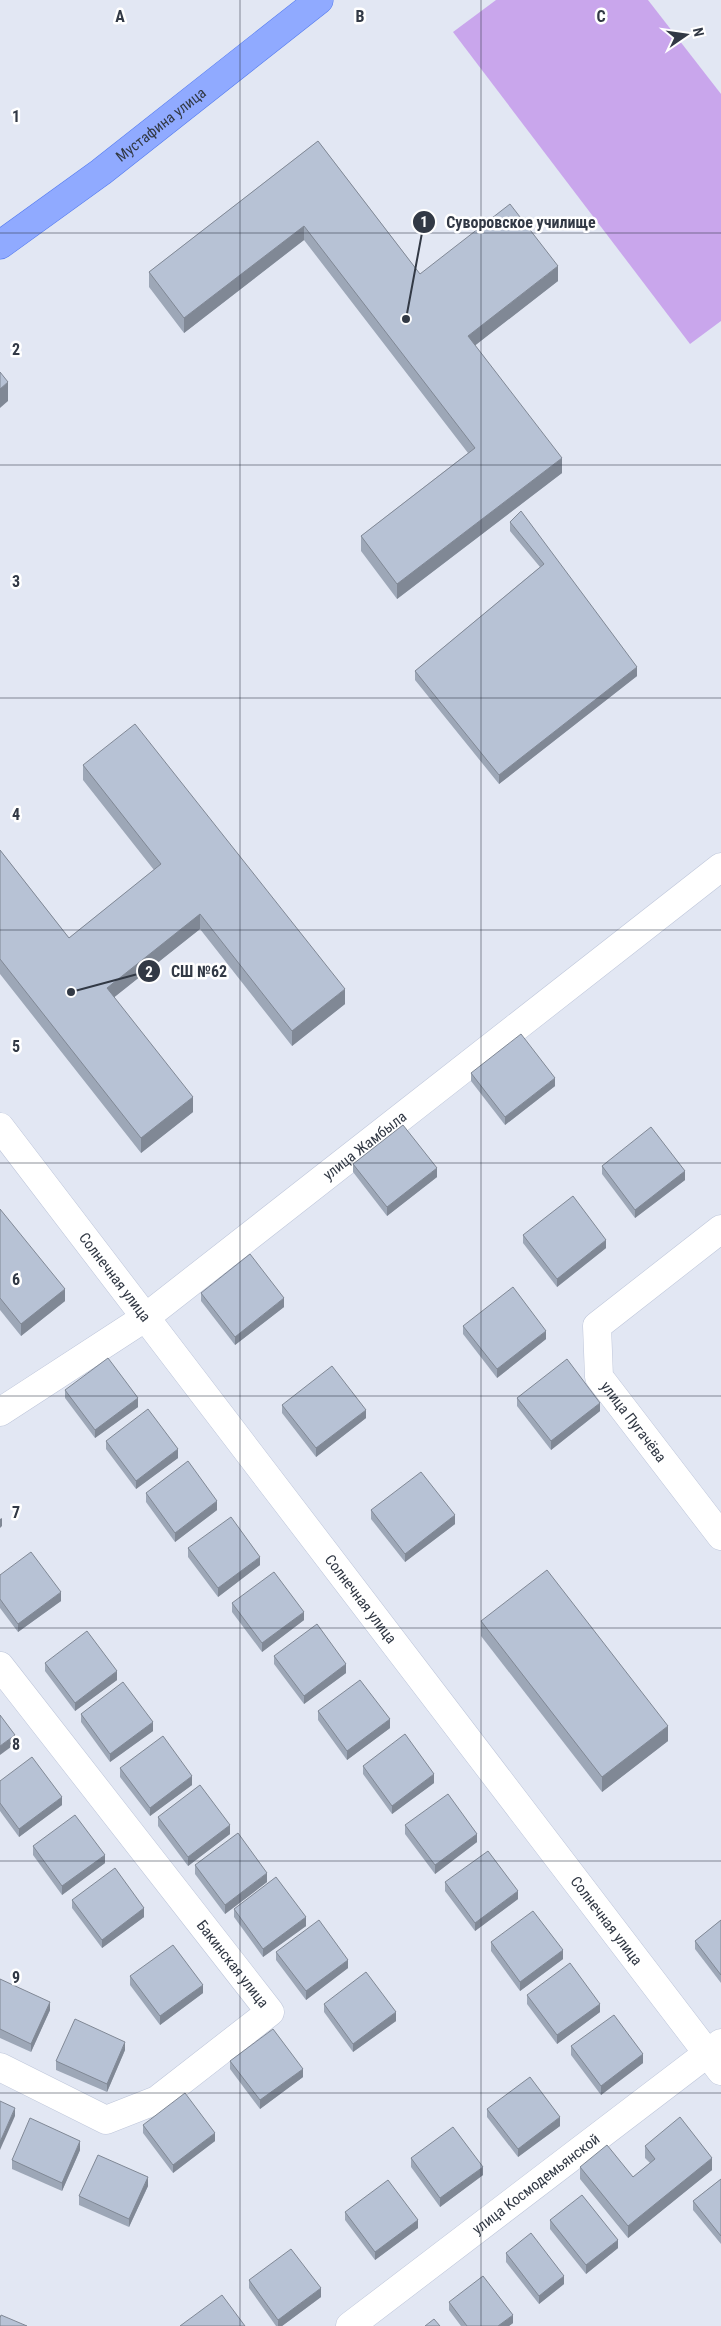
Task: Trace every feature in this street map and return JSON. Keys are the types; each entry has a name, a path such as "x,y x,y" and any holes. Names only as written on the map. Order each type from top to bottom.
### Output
{"main road":[{"name":"Мустафина улица","path":"0,245 101,172 319,0"}],"street":[{"name":"улица Жамбыла","path":"0,1412 146,1317 721,868"},
{"name":"Солнечная улица","path":"0,1127 717,2055"},
{"name":"улица Пугачёва","path":"721,1229 597,1326 599,1377 721,1536"},
{"name":"Бакинская улица","path":"0,1666 270,2012 156,2100 106,2120 0,2066"},
{"name":"улица Космодемьянской","path":"350,2326 717,2055"}],"shaded area":[{"path":"496,0 648,0 721,94 721,321 690,344 453,32"}],"building":[{"path":"318,141 420,274 510,204 558,266 468,336 562,458 397,584 361,536 475,448 304,226 184,318 149,272"},
{"path":"0,372 8,382 0,389"},
{"path":"521,511 637,667 499,775 415,671 544,564 510,522"},
{"path":"135,724 345,989 292,1031 200,914 107,988 193,1097 141,1138 0,959 0,850 69,938 161,864 83,765"},
{"path":"521,1034 555,1078 505,1117 471,1073"},
{"path":"403,1125 437,1168 387,1207 353,1164"},
{"path":"651,1127 685,1171 635,1210 602,1166"},
{"path":"573,1196 606,1240 557,1279 523,1235"},
{"path":"0,1209 65,1289 21,1324 0,1298"},
{"path":"250,1254 284,1298 235,1337 201,1293"},
{"path":"513,1287 546,1331 497,1369 463,1326"},
{"path":"108,1358 138,1398 95,1430 65,1390"},
{"path":"567,1359 600,1403 551,1441 517,1398"},
{"path":"332,1366 366,1410 316,1448 282,1405"},
{"path":"148,1409 178,1449 136,1481 106,1441"},
{"path":"188,1461 217,1501 175,1533 146,1493"},
{"path":"421,1472 455,1515 405,1554 371,1510"},
{"path":"231,1517 260,1557 218,1588 188,1548"},
{"path":"31,1552 61,1592 18,1624 0,1599 0,1575"},
{"path":"547,1570 668,1726 602,1777 481,1621"},
{"path":"274,1572 304,1612 262,1643 232,1603"},
{"path":"317,1624 346,1664 304,1696 274,1656"},
{"path":"87,1631 117,1671 75,1703 45,1663"},
{"path":"360,1680 390,1719 347,1751 318,1711"},
{"path":"123,1682 153,1722 110,1754 81,1714"},
{"path":"0,1715 15,1735 0,1746"},
{"path":"405,1734 434,1774 392,1806 363,1766"},
{"path":"163,1736 192,1776 150,1808 120,1768"},
{"path":"32,1757 62,1797 19,1829 0,1803 0,1781"},
{"path":"200,1785 230,1825 188,1857 158,1817"},
{"path":"448,1794 477,1834 435,1865 405,1825"},
{"path":"75,1815 105,1855 62,1886 33,1846"},
{"path":"238,1833 267,1873 225,1905 195,1865"},
{"path":"488,1851 518,1891 475,1923 445,1882"},
{"path":"115,1868 144,1908 102,1940 72,1900"},
{"path":"276,1877 306,1917 263,1949 234,1909"},
{"path":"533,1911 563,1950 520,1982 491,1942"},
{"path":"319,1920 348,1960 306,1991 276,1952"},
{"path":"721,1920 721,1975 695,1941"},
{"path":"173,1945 203,1985 160,2016 130,1976"},
{"path":"570,1963 600,2004 557,2035 527,1995"},
{"path":"366,1972 396,2012 353,2044 324,2004"},
{"path":"0,1979 50,2002 31,2044 0,2029"},
{"path":"614,2015 643,2054 601,2086 571,2046"},
{"path":"75,2019 125,2042 107,2084 56,2061"},
{"path":"273,2029 303,2069 260,2100 230,2061"},
{"path":"530,2077 560,2117 518,2149 487,2109"},
{"path":"185,2093 215,2133 173,2165 143,2125"},
{"path":"0,2101 15,2108 0,2142"},
{"path":"680,2117 712,2158 628,2226 580,2167 607,2145 633,2177 655,2159 645,2146"},
{"path":"30,2118 80,2141 62,2183 12,2160"},
{"path":"453,2127 483,2167 440,2198 411,2158"},
{"path":"98,2155 148,2177 129,2219 79,2196"},
{"path":"721,2179 721,2236 693,2201"},
{"path":"388,2180 418,2220 375,2252 345,2212"},
{"path":"582,2195 618,2240 586,2265 550,2220"},
{"path":"531,2233 564,2276 539,2296 506,2253"},
{"path":"291,2249 321,2288 278,2320 249,2280"},
{"path":"483,2276 513,2315 498,2326 467,2326 449,2302"},
{"path":"222,2295 245,2326 180,2326"},
{"path":"1,2315 27,2326 0,2326"},
{"path":"434,2319 440,2326 425,2326"}],"place":[{"name":"Суворовское училище","path":"406,319"},
{"name":"СШ №62","path":"71,992"}]}
